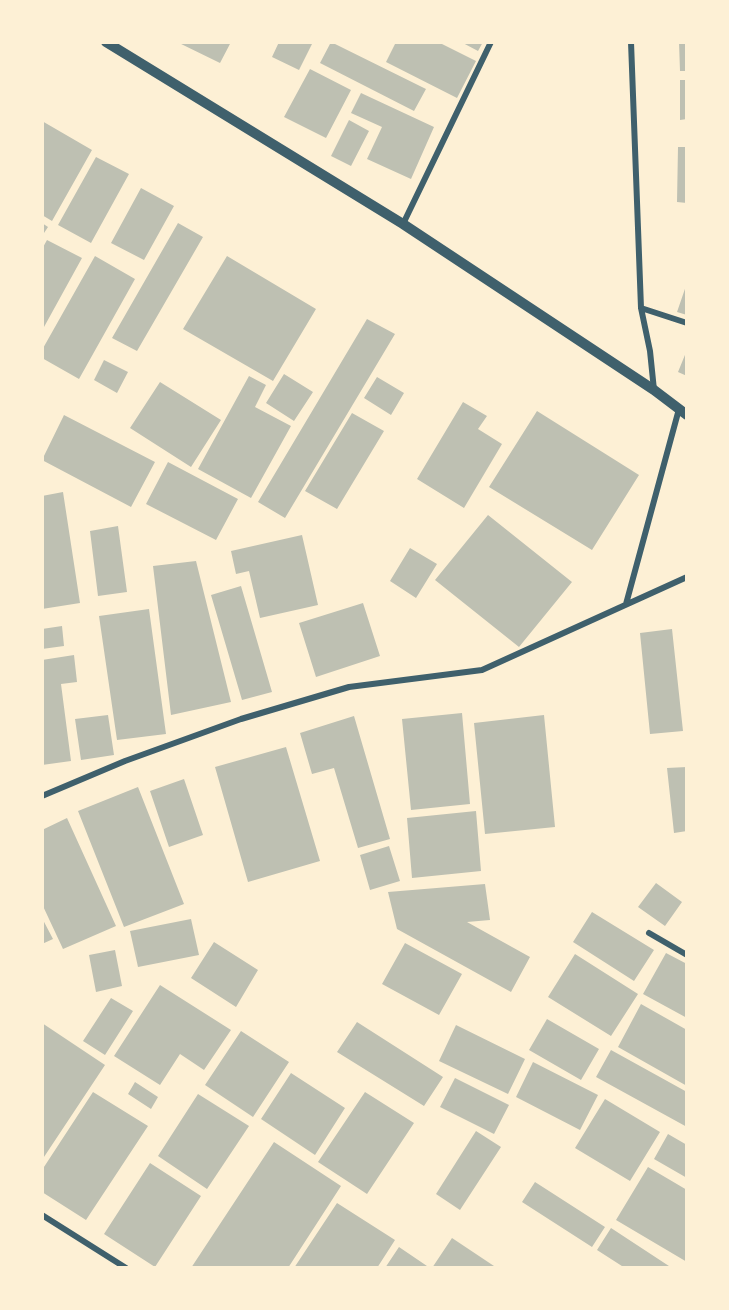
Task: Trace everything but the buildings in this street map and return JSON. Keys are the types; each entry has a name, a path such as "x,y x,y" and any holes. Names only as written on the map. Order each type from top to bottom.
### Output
{"street":[{"path":"106,42 403,224 654,390 683,412 626,604"},
{"path":"403,224 491,42"},
{"path":"631,42 641,308 650,351 654,390"},
{"path":"641,308 687,323"},
{"path":"42,796 125,761 241,719 349,687 483,670 687,578"},
{"path":"650,933 687,955"},
{"path":"42,1215 126,1268"}]}
